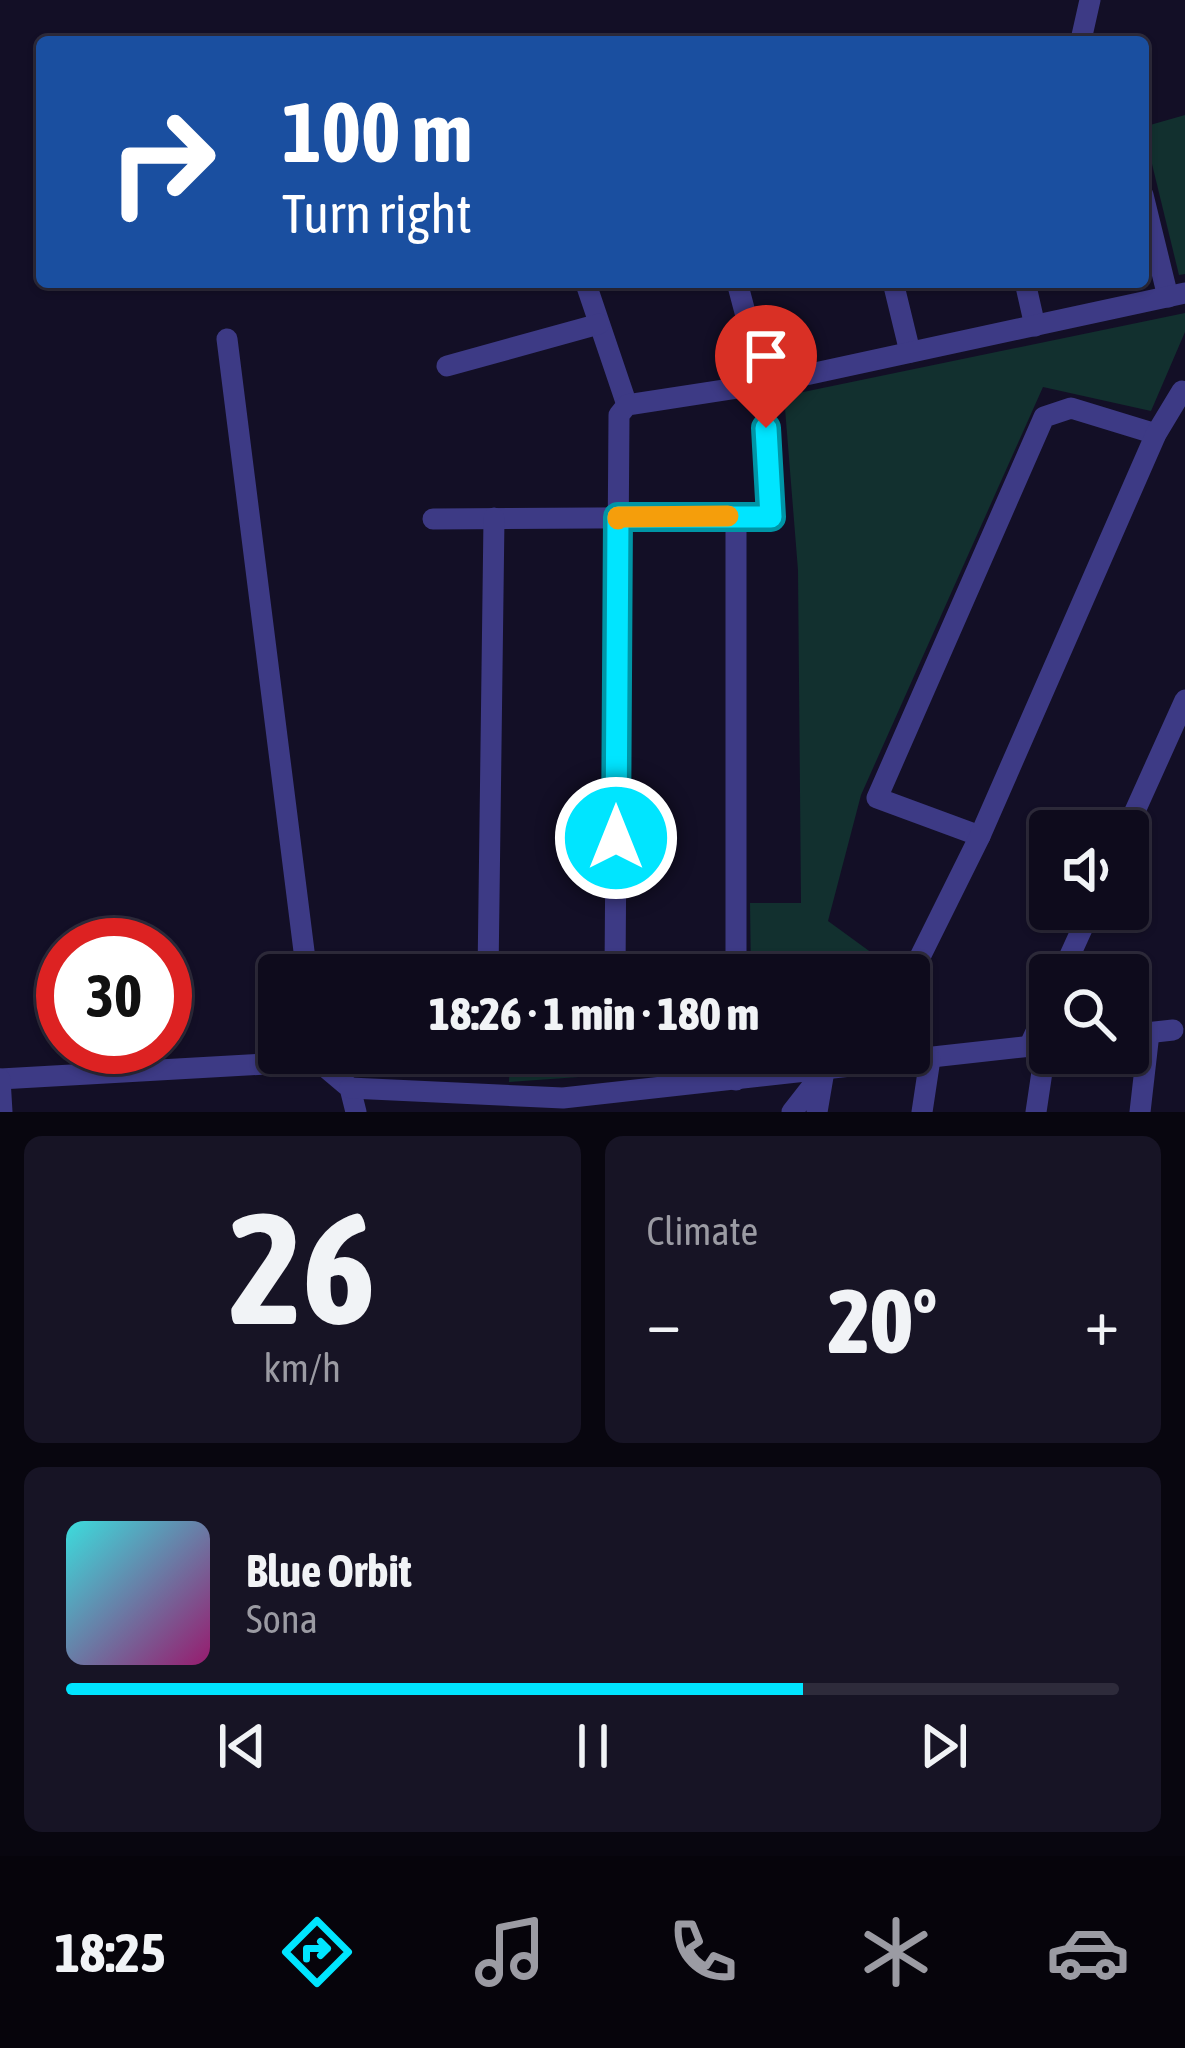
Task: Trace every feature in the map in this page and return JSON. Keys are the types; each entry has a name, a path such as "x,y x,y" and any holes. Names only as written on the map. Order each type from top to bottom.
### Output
{"street":[{"path":"1082,36 1090,0"},
{"path":"615,954 619,415 627,405 764,384 1177,295 1149,213"},
{"path":"587,288 627,405"},
{"path":"433,519 771,517 764,384 739,288"},
{"path":"894,288 910,352"},
{"path":"1026,288 1035,326"},
{"path":"447,366 599,324"},
{"path":"226,339 304,954"},
{"path":"921,954 980,836 1156,434 1184,391"},
{"path":"980,836 877,798 1044,417 1071,408 1156,434"},
{"path":"736,516 736,954"},
{"path":"488,954 494,518"},
{"path":"1135,810 1185,700"},
{"path":"1149,1033 1173,1030"},
{"path":"930,1059 1029,1047"},
{"path":"2,1112 0,1079 258,1061"},
{"path":"336,1074 350,1088 356,1112"},
{"path":"736,1074 736,1080"},
{"path":"350,1088 563,1105 795,1074"},
{"path":"792,1112 822,1074"},
{"path":"818,1112 824,1074"},
{"path":"922,1112 928,1074"},
{"path":"1036,1112 1039,1074"},
{"path":"1139,1074 1140,1112"},
{"path":"672,1087 673,1112"}],"green space":[{"path":"1185,115 1185,274 1179,275 1149,152 1149,125"},
{"path":"1185,313 1185,332 1151,411 1043,387 861,795 828,921 873,954 751,954 750,903 801,903 798,570 784,396"},
{"path":"509,1074 621,1074 509,1082"}],"slow traffic":[{"path":"618,519 728,516"}],"route":[{"path":"616,838 618,517 771,517 766,428"}]}
